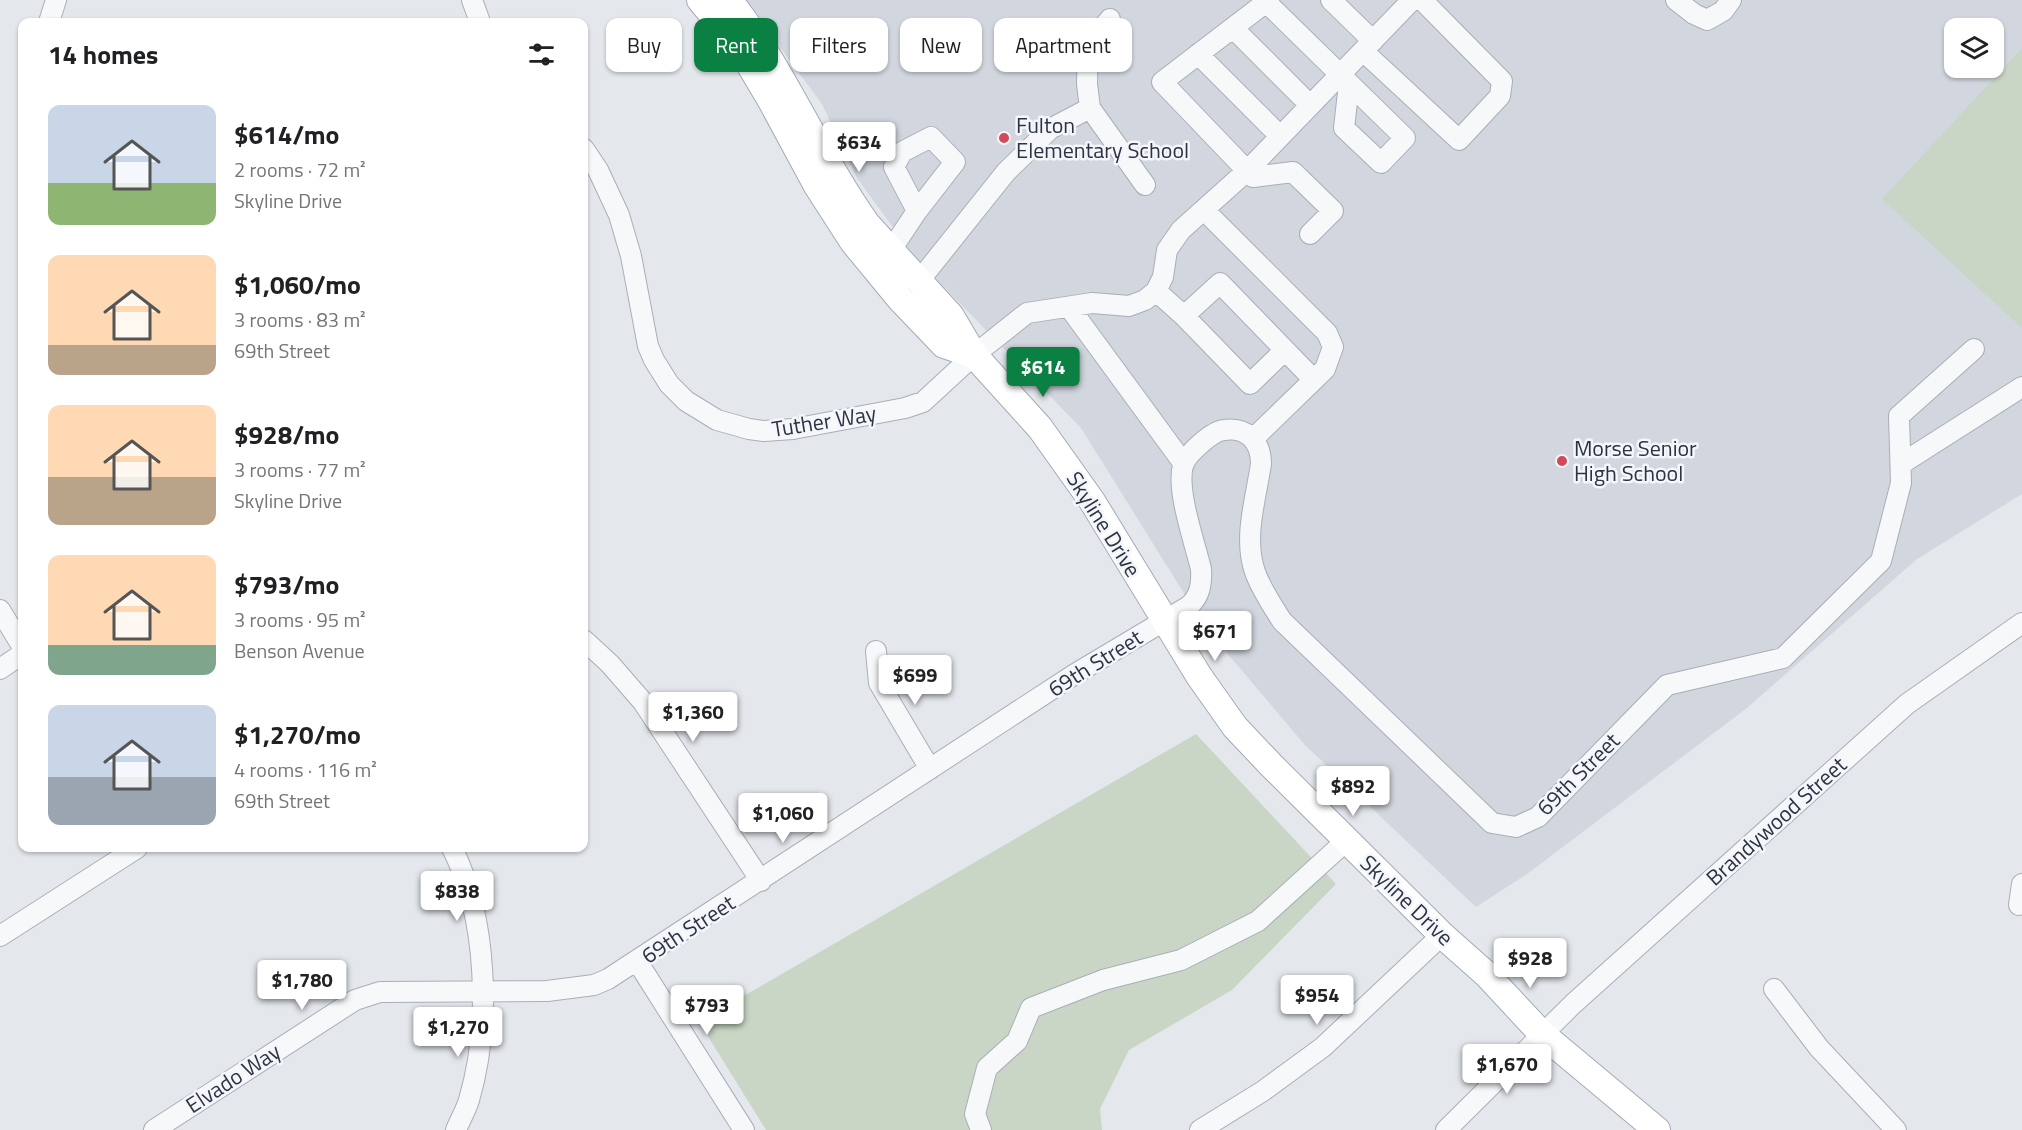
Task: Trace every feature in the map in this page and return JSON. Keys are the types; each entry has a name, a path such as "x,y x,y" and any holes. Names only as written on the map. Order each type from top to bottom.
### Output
{"main road":[{"name":"Skyline Drive","path":"700,0 739,47 817,186 853,242 900,299 944,345 974,355"},
{"name":"Skyline Drive","path":"729,0 750,27 782,77 829,166 867,224 951,316 974,355 1040,428 1060,455 1092,501 1199,676 1235,727 1346,841 1486,974 1542,1034 1657,1130"}],"street":[{"path":"472,0 479,18"},
{"path":"1331,0 1368,46 1459,140 1500,96 1502,81 1422,0"},
{"path":"1286,350 1250,384 1184,316 1156,291 1163,278 1164,262 1180,230 1248,170 1310,105 1344,80 1368,46 1412,0"},
{"path":"1676,0 1694,14 1707,20 1723,11 1731,0"},
{"path":"49,18 51,1"},
{"path":"1310,234 1333,212 1293,171 1253,177 1162,82 1267,1 1344,80"},
{"path":"1233,27 1310,105"},
{"path":"1198,54 1280,136"},
{"path":"1087,72 1090,108 1145,185"},
{"path":"919,282 1006,172 1050,129 1090,108"},
{"name":"Tuther Way","path":"588,155 598,170 619,215 631,256 644,331 654,360 673,388 686,401 701,412 734,426 778,431 905,408 923,402 974,355 1027,313 1092,303 1129,306 1145,300 1156,291"},
{"path":"1069,307 1184,464 1196,447 1222,430 1238,430 1254,438 1325,369 1333,347 1327,333 1204,210"},
{"path":"891,250 916,211"},
{"path":"1184,316 1220,283 1314,380"},
{"path":"1900,464 1899,416 1974,349"},
{"path":"1900,464 2022,387"},
{"name":"69th Street","path":"1254,438 1261,452 1250,540 1254,570 1266,597 1282,621 1492,823 1516,827 1538,817 1667,686 1783,658 1881,561 1901,483 1900,464"},
{"name":"69th Street","path":"482,990 547,991 594,985 608,979 1075,674 1189,606 1195,600 1202,580 1183,494 1184,464"},
{"path":"0,610 18,639"},
{"name":"Brandywood Street","path":"1446,1130 1573,1004 1907,704 2022,623"},
{"path":"588,644 610,664 643,702 761,881"},
{"path":"876,651 879,683 930,769"},
{"path":"0,669 18,657"},
{"path":"981,1130 975,1114 987,1068 1017,1041 1031,1008 1103,980 1181,960 1258,921 1346,841"},
{"path":"0,936 131,852"},
{"path":"454,852 462,867 481,949 483,1026 468,1101 456,1130"},
{"path":"2019,905 2022,884"},
{"path":"1200,1130 1263,1091 1323,1047 1443,934"},
{"path":"637,961 744,1130"},
{"path":"1774,989 1819,1048 1885,1127"},
{"name":"Elvado Way","path":"154,1130 355,1000 380,992 482,990"}],"shaded area":[{"name":"Morse Senior High School","path":"745,0 2022,0 2022,494 1917,559 1747,708 1527,874 1476,907 1305,745 1205,627 1081,428 913,255 857,178 822,104 798,72 888,72 888,18 790,18 790,61 778,45 778,18 758,18"}],"green space":[{"path":"2022,48 2022,328 1882,199 1994,78 2004,78 2004,67"},
{"path":"1196,734 1336,884 1232,990 1129,1050 1100,1109 1102,1130 766,1130 699,1022"}],"place":[{"name":"Fulton Elementary School","path":"1004,138"},
{"name":"Morse Senior High School","path":"1562,461"}]}
